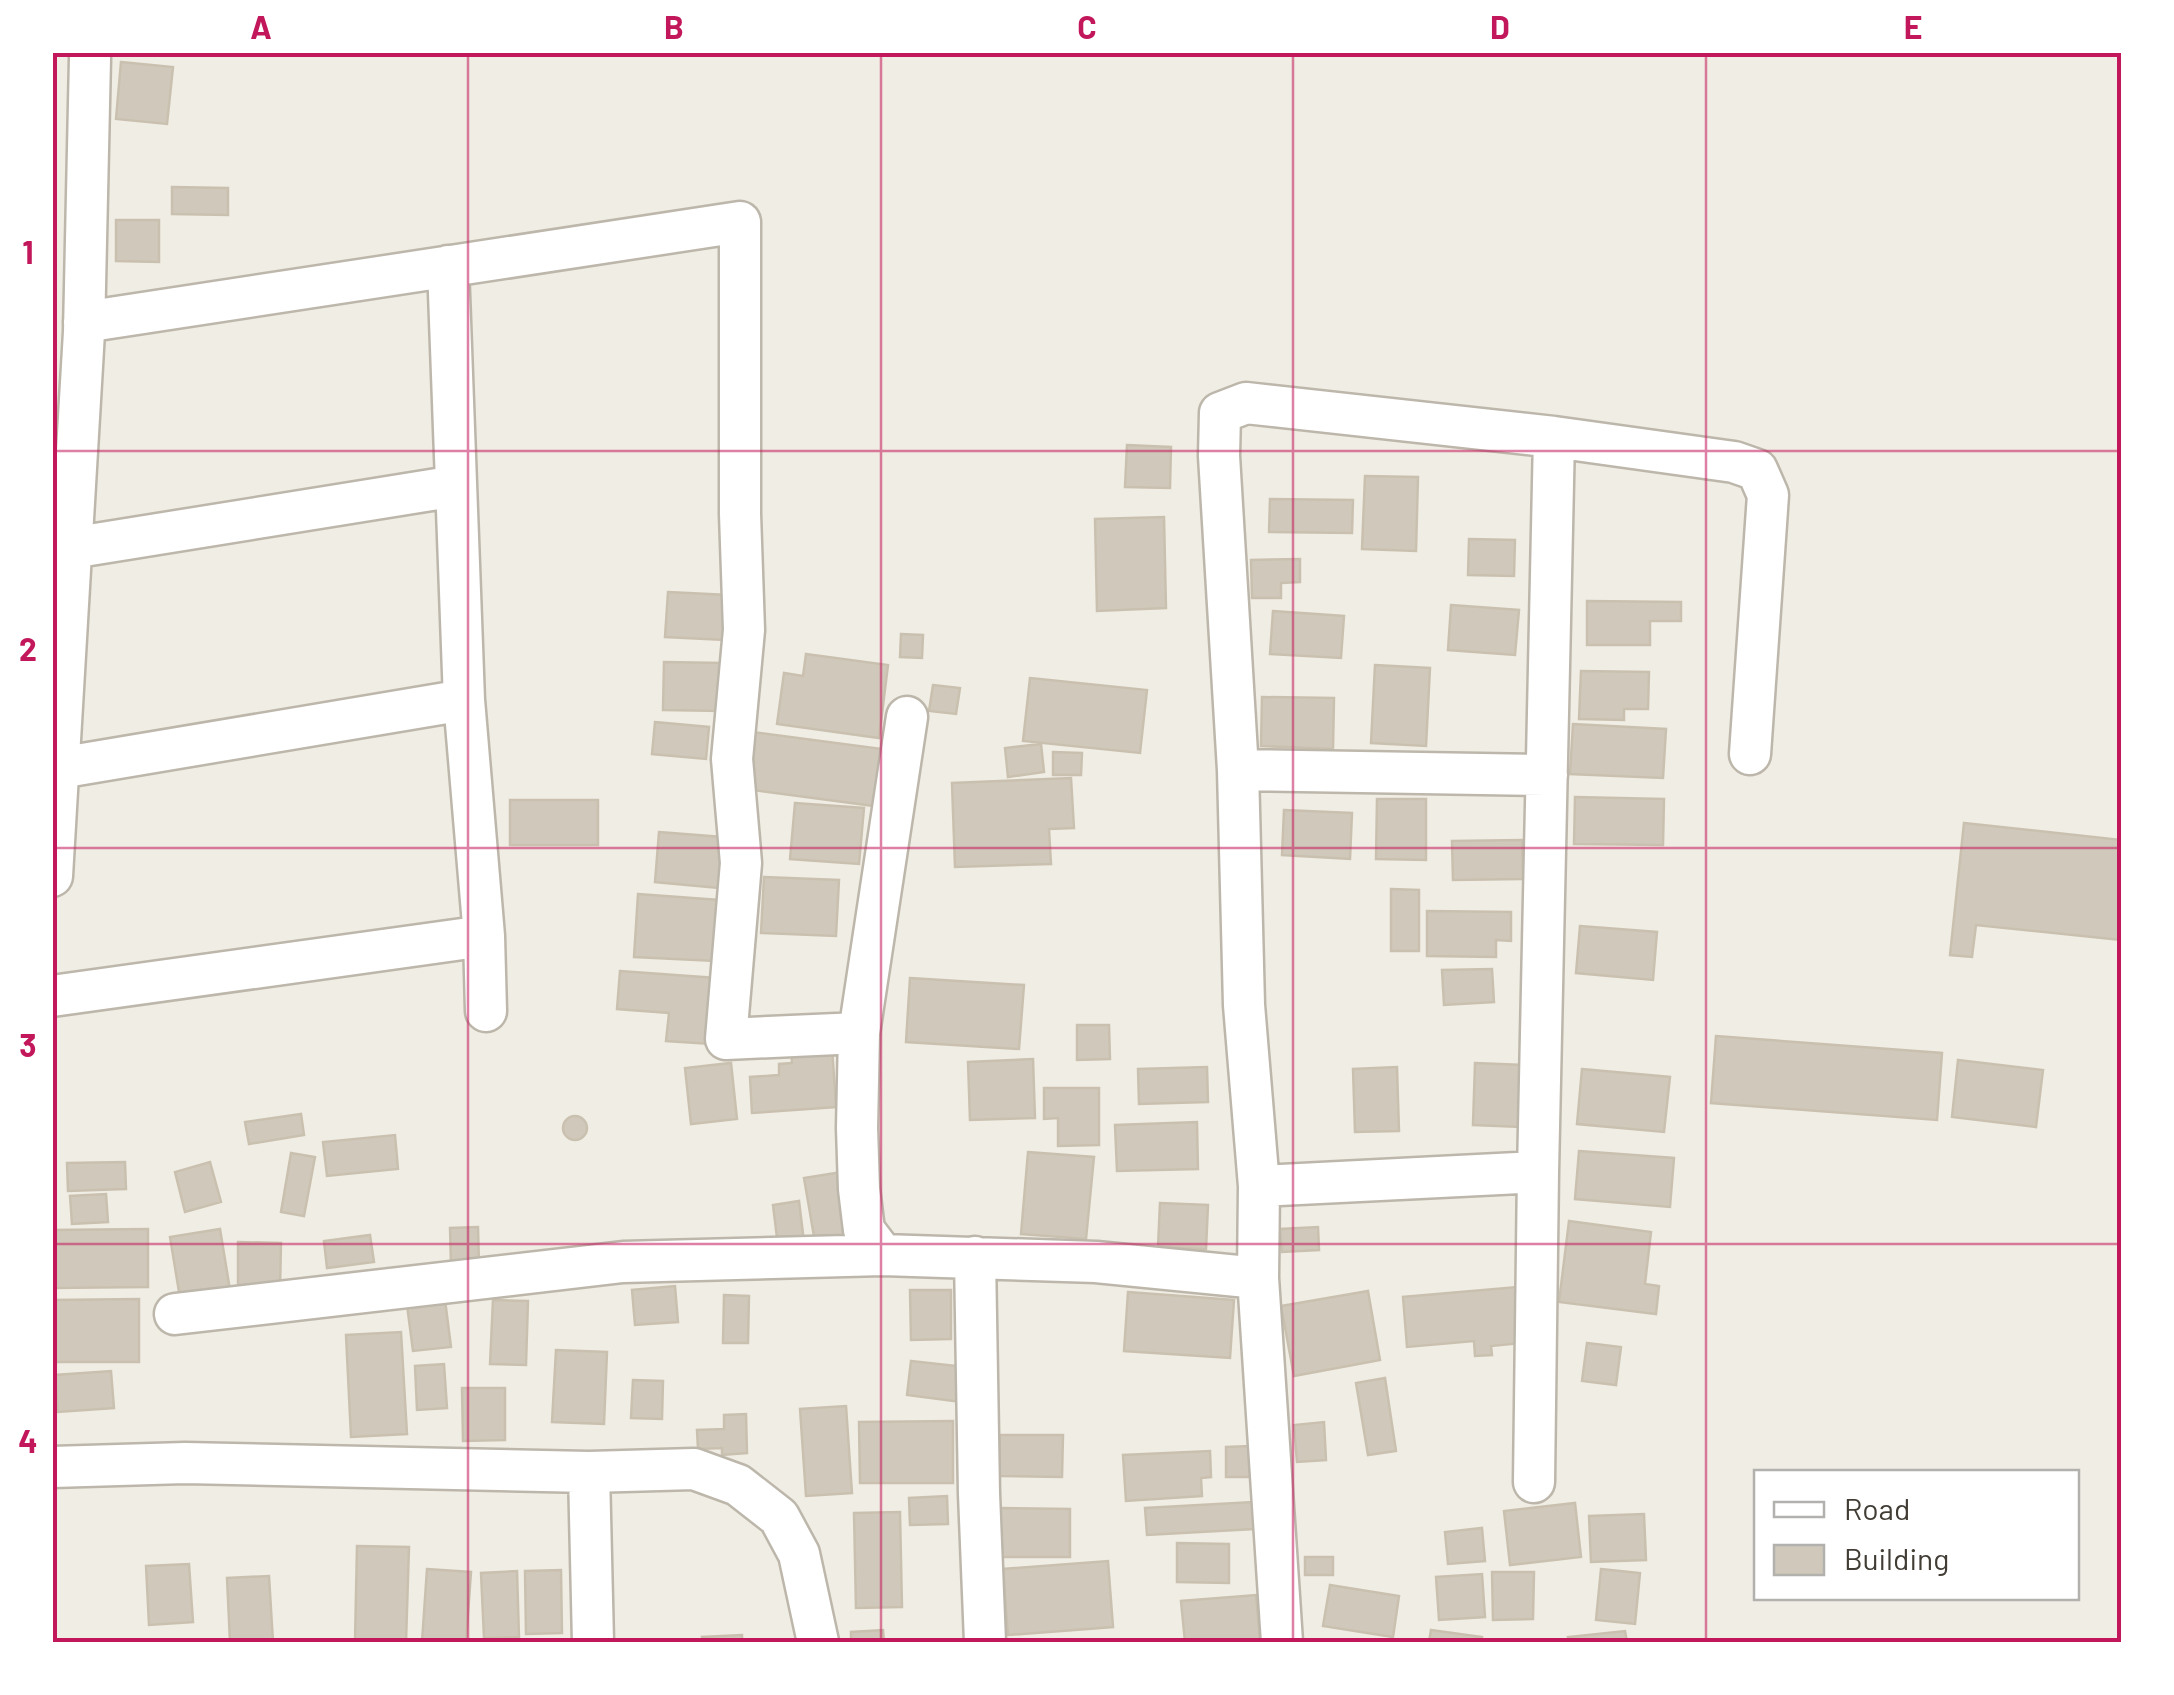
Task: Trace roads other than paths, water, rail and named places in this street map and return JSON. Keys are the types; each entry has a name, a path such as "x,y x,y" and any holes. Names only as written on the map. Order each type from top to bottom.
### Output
{"street":[{"path":"52,876 84,322 90,58"},
{"path":"84,322 740,222 744,630 732,760 741,863 726,1039 859,1033"},
{"path":"448,266 464,700 484,936 486,1012"},
{"path":"1282,1642 1258,1278 1259,1186 1244,1005 1238,770 1219,456 1220,414 1246,403 1554,438 1734,462 1757,470 1768,495 1750,754"},
{"path":"1534,1482 1554,438"},
{"path":"72,548 456,486"},
{"path":"59,768 464,700"},
{"path":"884,1255 864,1230 859,1189 859,1033 907,717"},
{"path":"1238,770 1547,775"},
{"path":"52,996 484,936"},
{"path":"1259,1186 1538,1172"},
{"path":"175,1314 623,1262 884,1255 975,1257 1096,1262 1258,1278"},
{"path":"975,1257 985,1642"},
{"path":"52,1467 186,1462 590,1472 694,1470 738,1485 779,1517 799,1554 818,1642"},
{"path":"590,1472 593,1642"}]}
